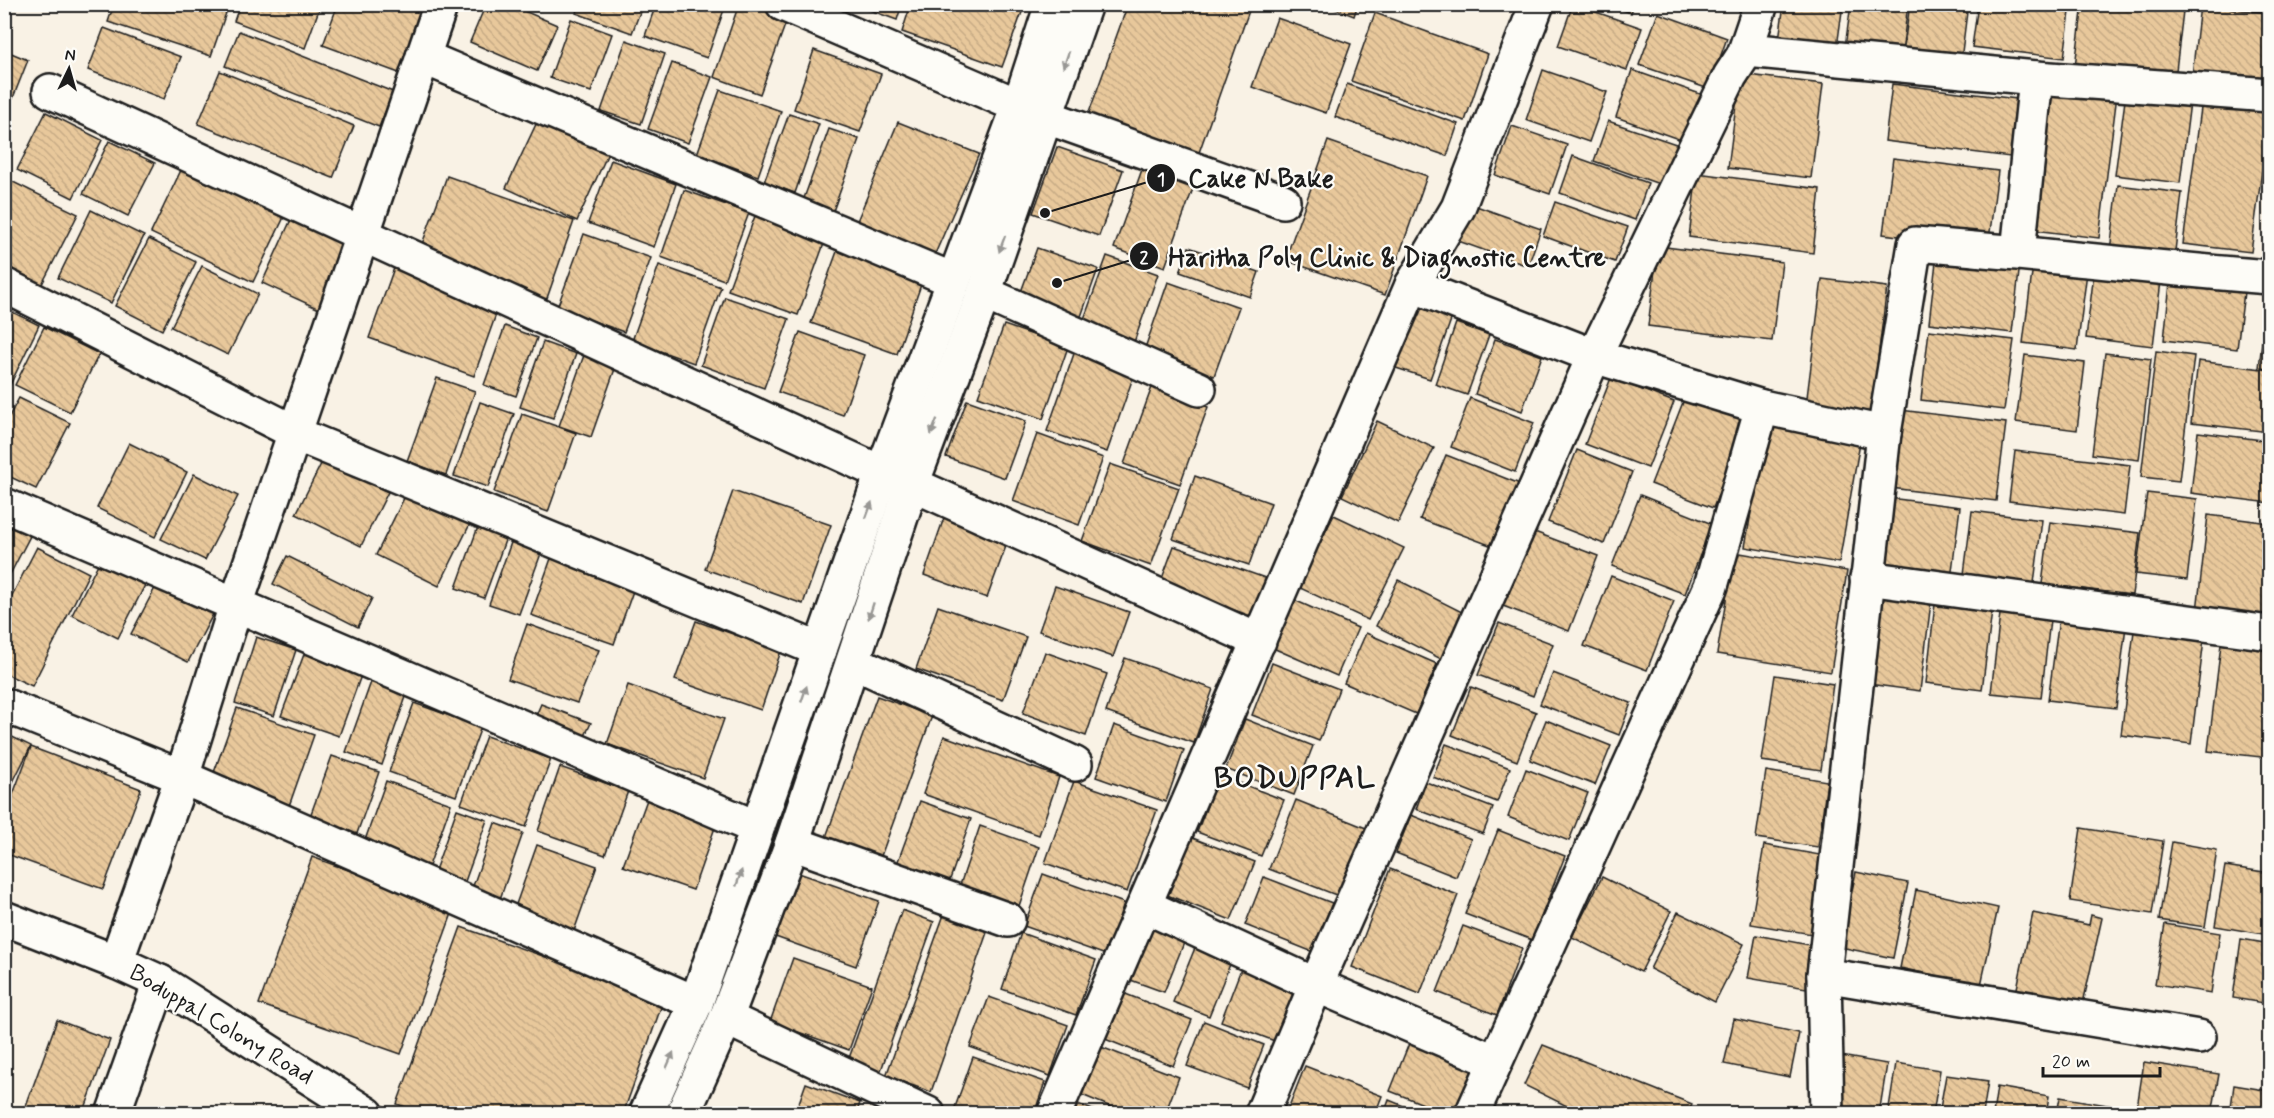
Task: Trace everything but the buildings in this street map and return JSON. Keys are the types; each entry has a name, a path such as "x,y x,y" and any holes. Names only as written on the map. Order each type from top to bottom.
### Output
{"street":[{"path":"116,962 182,777 236,605 441,4"},
{"path":"783,4 1033,111 1283,201"},
{"path":"646,1113 696,1003 820,650 984,293 1033,111 1052,4"},
{"path":"683,1113 726,1018 792,843 854,663 897,479 953,280 1085,4"},
{"path":"1054,1113 1412,285 1458,208 1537,4"},
{"path":"1744,54 1761,4"},
{"path":"1262,1113 1316,985 1594,356 1730,76 1747,50 2036,78 2270,95"},
{"path":"423,57 953,280"},
{"path":"2018,252 2036,78"},
{"path":"51,92 897,479 1259,641"},
{"path":"1827,1113 1824,975 1884,433 1915,244 2270,277"},
{"path":"4,285 295,432 820,650"},
{"path":"1412,285 1594,356 1762,407 1884,433"},
{"path":"984,293 1199,389"},
{"path":"1472,1113 1711,586 1762,407"},
{"path":"4,505 757,828"},
{"path":"1867,578 2270,633"},
{"path":"854,663 1075,764"},
{"path":"4,705 182,777 696,1003"},
{"path":"792,843 1008,920"},
{"path":"1145,906 1316,985 1494,1061"},
{"name":"Boduppal Colony Road","path":"4,918 116,962 160,982 367,1113"},
{"path":"1824,975 2199,1037"},
{"path":"113,1113 160,982"},
{"path":"726,1018 928,1113"}],"place":[{"name":"Cake N Bake","path":"1045,213"},
{"name":"Haritha Poly Clinic & Diagnostic Centre","path":"1057,283"}],"district":[{"name":"BODUPPAL","path":"1295,778"}]}
